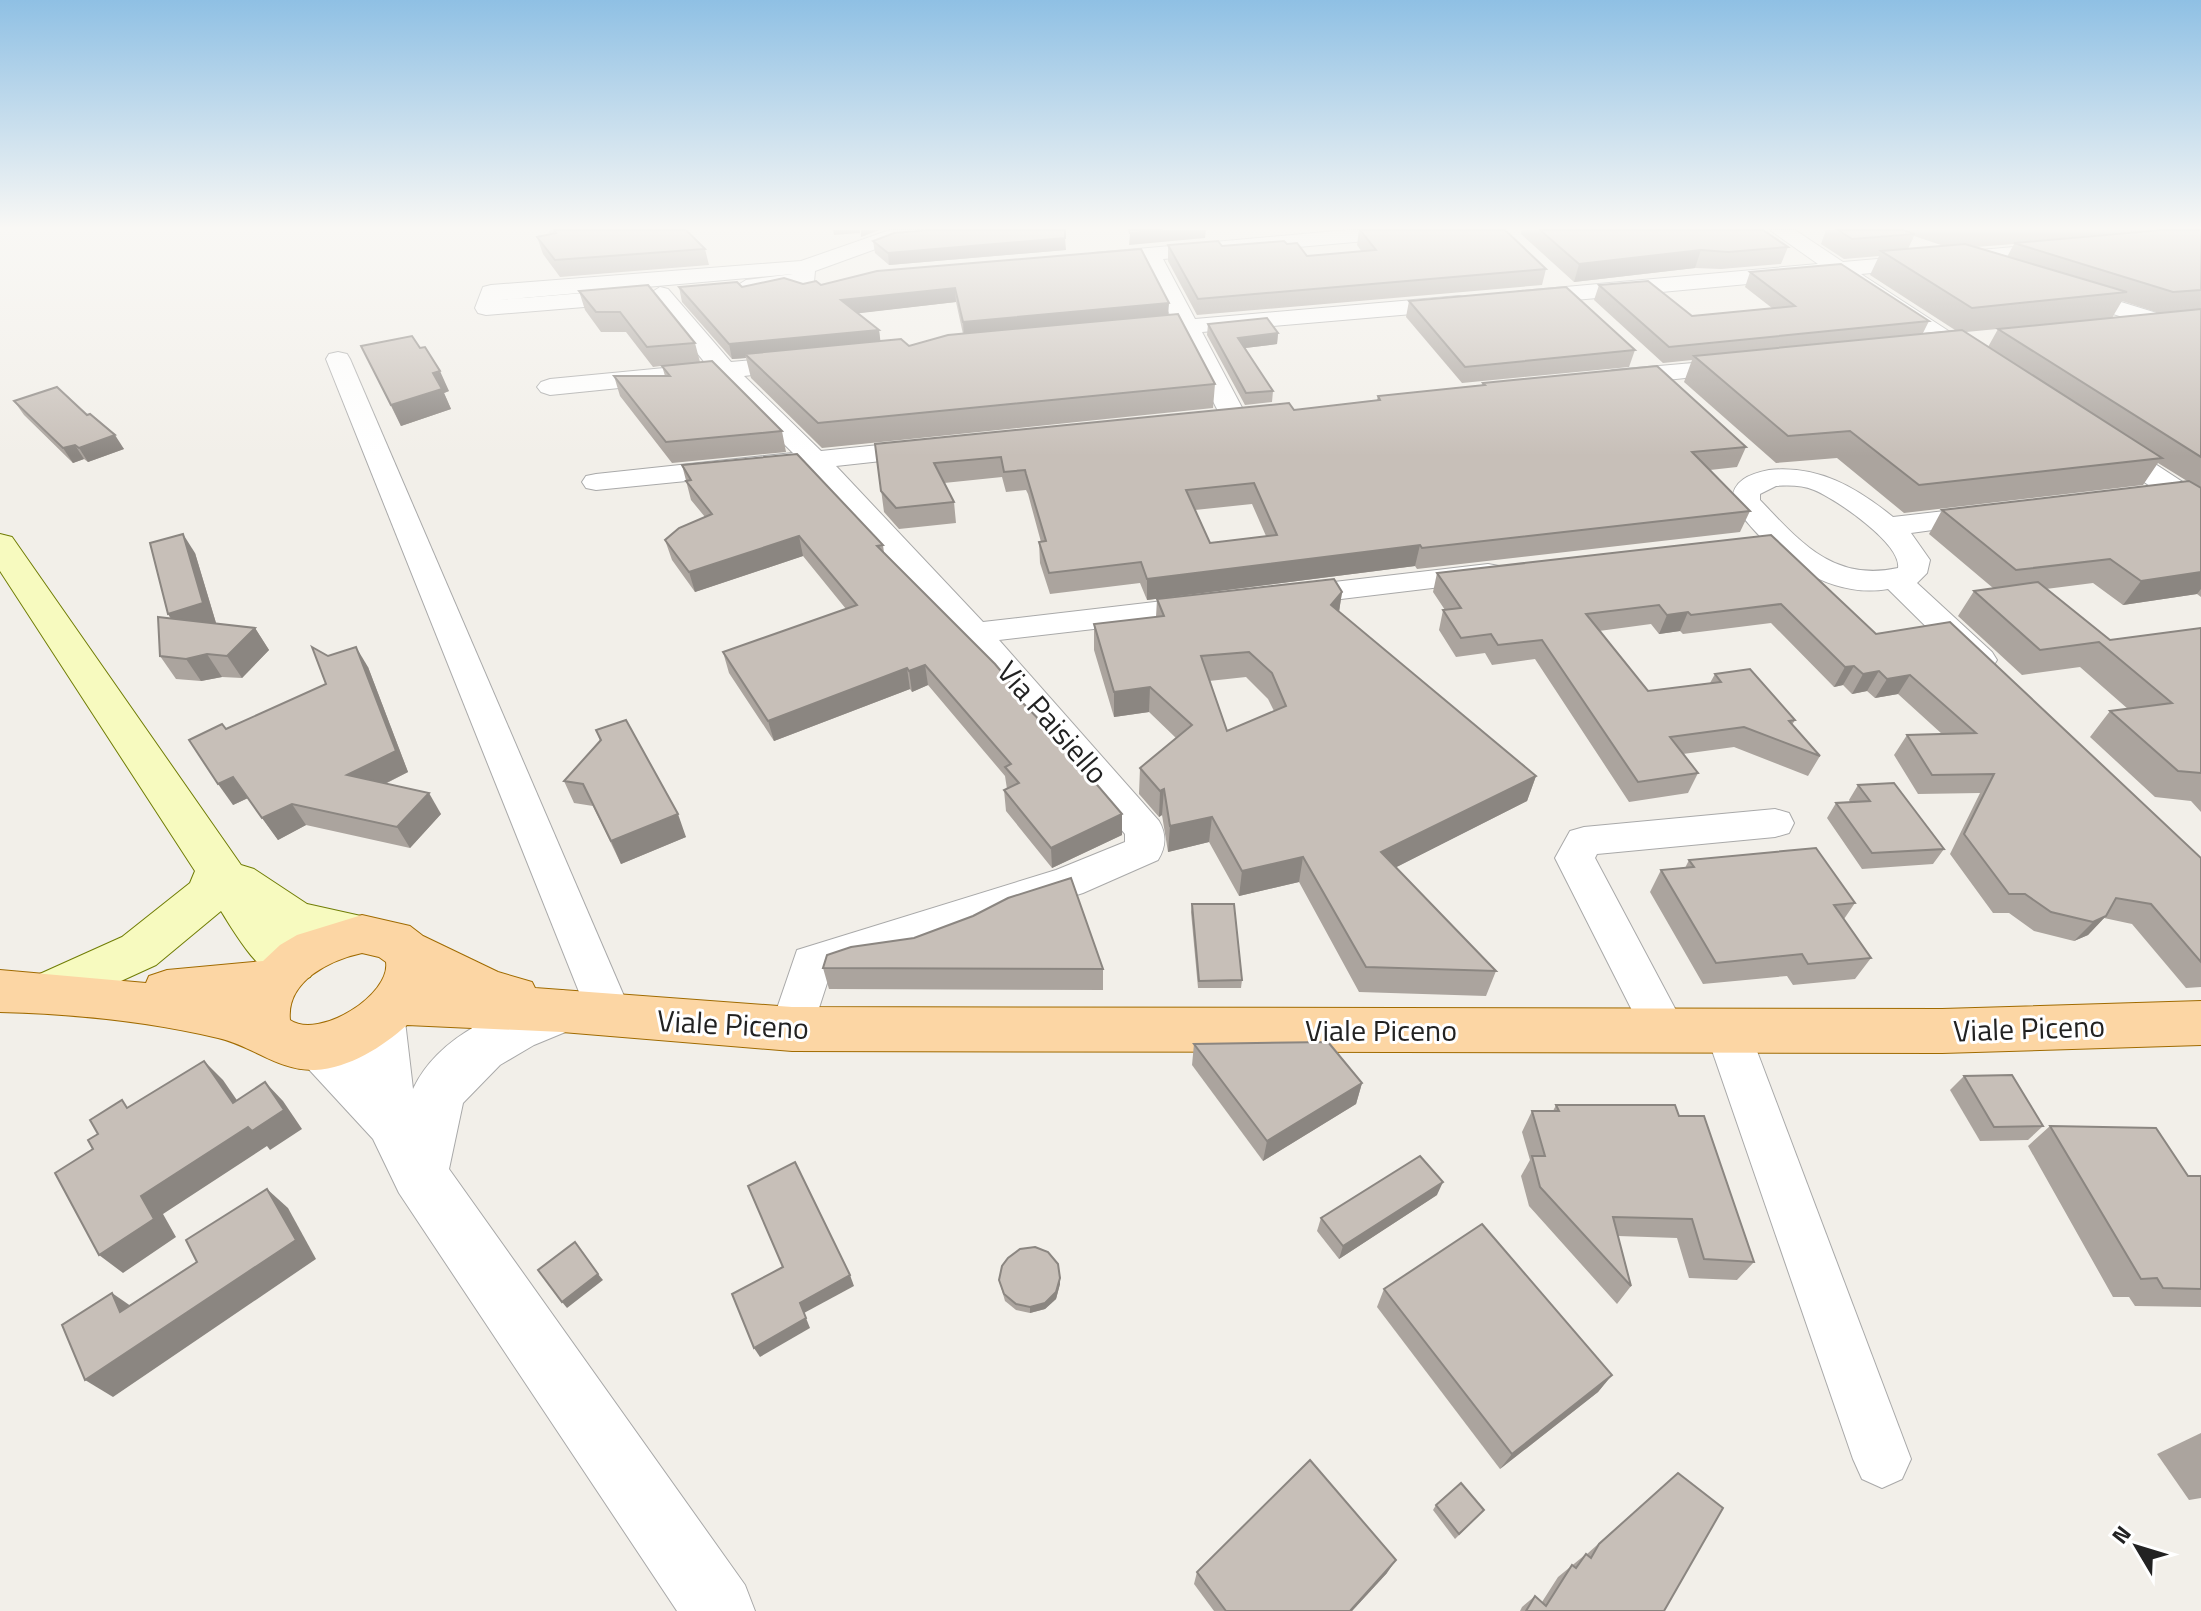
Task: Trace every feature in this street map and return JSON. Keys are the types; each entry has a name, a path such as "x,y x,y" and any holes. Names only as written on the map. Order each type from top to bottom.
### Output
{"main road":[{"path":"0,544 219,868 283,972"},
{"path":"0,991 105,998 235,1018 267,1033 280,1043 299,1048 322,1047 361,1033 388,1012 411,974 412,965 384,942 295,920 254,895 219,868"},
{"path":"51,992 139,951 168,930 209,894 219,868"},
{"name":"Viale Piceno","path":"384,942 486,989 587,1014"},
{"path":"105,998 283,972 326,944 384,942"},
{"path":"267,1033 261,1017 262,1008 283,972"},
{"name":"Viale Piceno","path":"388,1012 587,1014 792,1029 1942,1031 2201,1023"}],"street":[{"path":"487,305 486,308 521,305"},
{"name":"Via Paisiello","path":"669,305 724,370 815,460 975,633 1145,831 1144,850 1069,882 812,962 792,1029"},
{"path":"1176,305 1234,417"},
{"path":"1110,333 1435,305"},
{"path":"1580,305 1589,314"},
{"path":"1893,305 1994,371"},
{"path":"2105,329 2177,322 2116,305"},
{"path":"1907,349 1984,342"},
{"path":"1632,354 1677,395"},
{"path":"338,359 587,1014 516,1029 481,1049 439,1092 406,1147"},
{"path":"550,387 817,361"},
{"path":"1591,380 1764,363"},
{"path":"1203,420 1265,413"},
{"path":"2086,431 2193,496"},
{"path":"596,482 955,445"},
{"path":"1746,457 1769,478"},
{"path":"1769,478 1803,478 1825,484 1844,494 1884,527 1897,536 1915,559 1915,568 1910,575 1870,583 1837,577 1806,563 1746,502 1746,491 1769,478"},
{"path":"2132,498 2193,496"},
{"path":"1884,527 2008,513"},
{"path":"1749,543 1781,539"},
{"path":"1259,600 1512,570"},
{"path":"1895,579 2008,686"},
{"path":"975,633 1228,603"},
{"path":"1665,1031 1575,858 1584,841 1775,823"},
{"path":"388,1012 382,1064 406,1147"},
{"path":"1727,1030 1882,1459"},
{"path":"322,1047 406,1147 719,1611"}],"building":[{"path":"590,305 664,305 695,343 647,347 620,312 596,312"},
{"path":"695,305 848,305 879,330 729,344"},
{"path":"959,305 1145,305 963,322"},
{"path":"1413,305 1586,305 1635,350 1465,367"},
{"path":"1622,305 1678,305 1692,316 1795,306 1905,305 1929,321 1669,347"},
{"path":"1967,305 1999,305 1972,308"},
{"path":"2201,309 2201,457 1998,329"},
{"path":"1178,314 1215,384 818,423 745,354 901,339 909,346 948,335"},
{"path":"1267,318 1278,333 1238,338 1273,391 1246,393 1208,324"},
{"path":"1962,330 2162,458 1919,485 1850,431 1788,436 1694,356"},
{"path":"412,336 420,348 425,347 440,371 433,373 442,389 391,405 361,346"},
{"path":"712,361 782,431 666,442 614,376 670,376 662,366"},
{"path":"1657,366 1746,447 1692,452 1750,511 1422,548 1420,545 1147,579 1141,562 1049,573 1039,542 1046,541 1025,470 1004,472 1001,457 934,463 954,502 896,508 881,491 875,444 1289,403 1294,410 1380,400 1378,396 1485,385 1483,383","holes":["1254,483 1277,535 1210,543 1186,490"]},
{"path":"57,387 87,415 90,414 115,435 79,448 75,445 63,448 14,401"},
{"path":"797,454 883,545 877,546 995,664 1020,694 1016,696 1057,738 1122,814 1051,848 1004,790 1019,783 1005,767 1011,764 925,665 909,671 907,668 768,721 723,652 857,605 799,536 689,572 665,540 679,528 712,514 686,481 691,480 682,465"},
{"path":"2189,481 2201,488 2201,572 2141,581 2110,559 2016,570 1942,510"},
{"path":"183,534 203,603 168,614 150,543"},
{"path":"1771,535 1876,634 1950,622 2201,858 2201,962 2151,904 2116,898 2106,916 2093,922 2051,912 2025,894 2009,894 1964,834 1994,774 1932,775 1907,735 1976,733 1910,675 1887,679 1879,671 1863,674 1854,666 1845,667 1781,604 1691,615 1688,612 1667,615 1659,605 1586,614 1648,691 1721,682 1715,674 1750,669 1795,720 1789,721 1820,756 1744,727 1670,737 1698,773 1638,782 1542,640 1498,645 1491,634 1461,638 1443,610 1461,608 1437,573"},
{"path":"1334,579 1342,592 1331,605 1536,776 1381,852 1496,971 1366,967 1303,857 1242,871 1212,817 1170,826 1164,789 1160,791 1140,768 1192,725 1150,687 1114,692 1094,624 1164,616 1157,599","holes":["1249,652 1272,673 1286,706 1227,731 1201,656"]},
{"path":"2038,582 2110,640 2201,628 2201,773 2178,771 2110,711 2172,703 2099,642 2040,650 1974,591"},
{"path":"158,617 255,628 227,656 207,654 186,659 160,656"},
{"path":"312,647 328,656 356,647 396,751 347,775 429,793 397,827 292,804 262,818 233,777 218,784 189,740 222,724 226,729 326,684"},
{"path":"626,720 678,814 611,841 583,784 564,781 601,740 596,730"},
{"path":"1894,783 1944,849 1872,853 1836,803 1870,801 1858,785"},
{"path":"1816,848 1855,903 1834,905 1871,958 1808,964 1802,954 1716,963 1661,870 1694,867 1689,860"},
{"path":"1071,878 1103,969 823,968 827,955 851,947 914,938 973,916 1008,898"},
{"path":"1192,904 1234,904 1242,980 1199,981"},
{"path":"1328,1042 1362,1083 1267,1141 1194,1044"},
{"path":"204,1061 233,1103 265,1082 284,1110 252,1131 248,1127 141,1196 154,1219 99,1255 55,1173 93,1149 88,1140 98,1134 90,1120 122,1100 127,1108"},
{"path":"2012,1075 2043,1126 1994,1127 1964,1076"},
{"path":"1556,1105 1675,1105 1679,1116 1704,1116 1754,1262 1704,1259 1692,1219 1613,1217 1631,1286 1540,1187 1532,1156 1545,1156 1532,1111 1559,1111"},
{"path":"2050,1126 2156,1128 2188,1176 2201,1176 2201,1289 2163,1288 2157,1278 2141,1279"},
{"path":"1420,1156 1443,1182 1343,1246 1321,1218"},
{"path":"795,1162 850,1275 800,1303 806,1318 754,1348 732,1294 783,1267 748,1186"},
{"path":"267,1189 296,1240 85,1380 62,1325 112,1293 120,1312 197,1262 186,1240"},
{"path":"1482,1224 1612,1375 1512,1454 1384,1289"},
{"path":"575,1242 598,1274 562,1302 538,1270"},
{"path":"1035,1247 1048,1252 1058,1264 1060,1278 1056,1292 1045,1303 1030,1307 1016,1304 1004,1294 999,1280 1002,1266 1008,1258 1020,1249"},
{"path":"1310,1460 1396,1560 1350,1611 1226,1611 1197,1572"},
{"path":"1678,1473 1723,1508 1664,1611 1526,1611 1535,1596 1546,1606 1572,1565 1576,1568 1586,1554 1591,1558 1599,1544"},
{"path":"1461,1483 1484,1510 1459,1534 1436,1505"}]}
